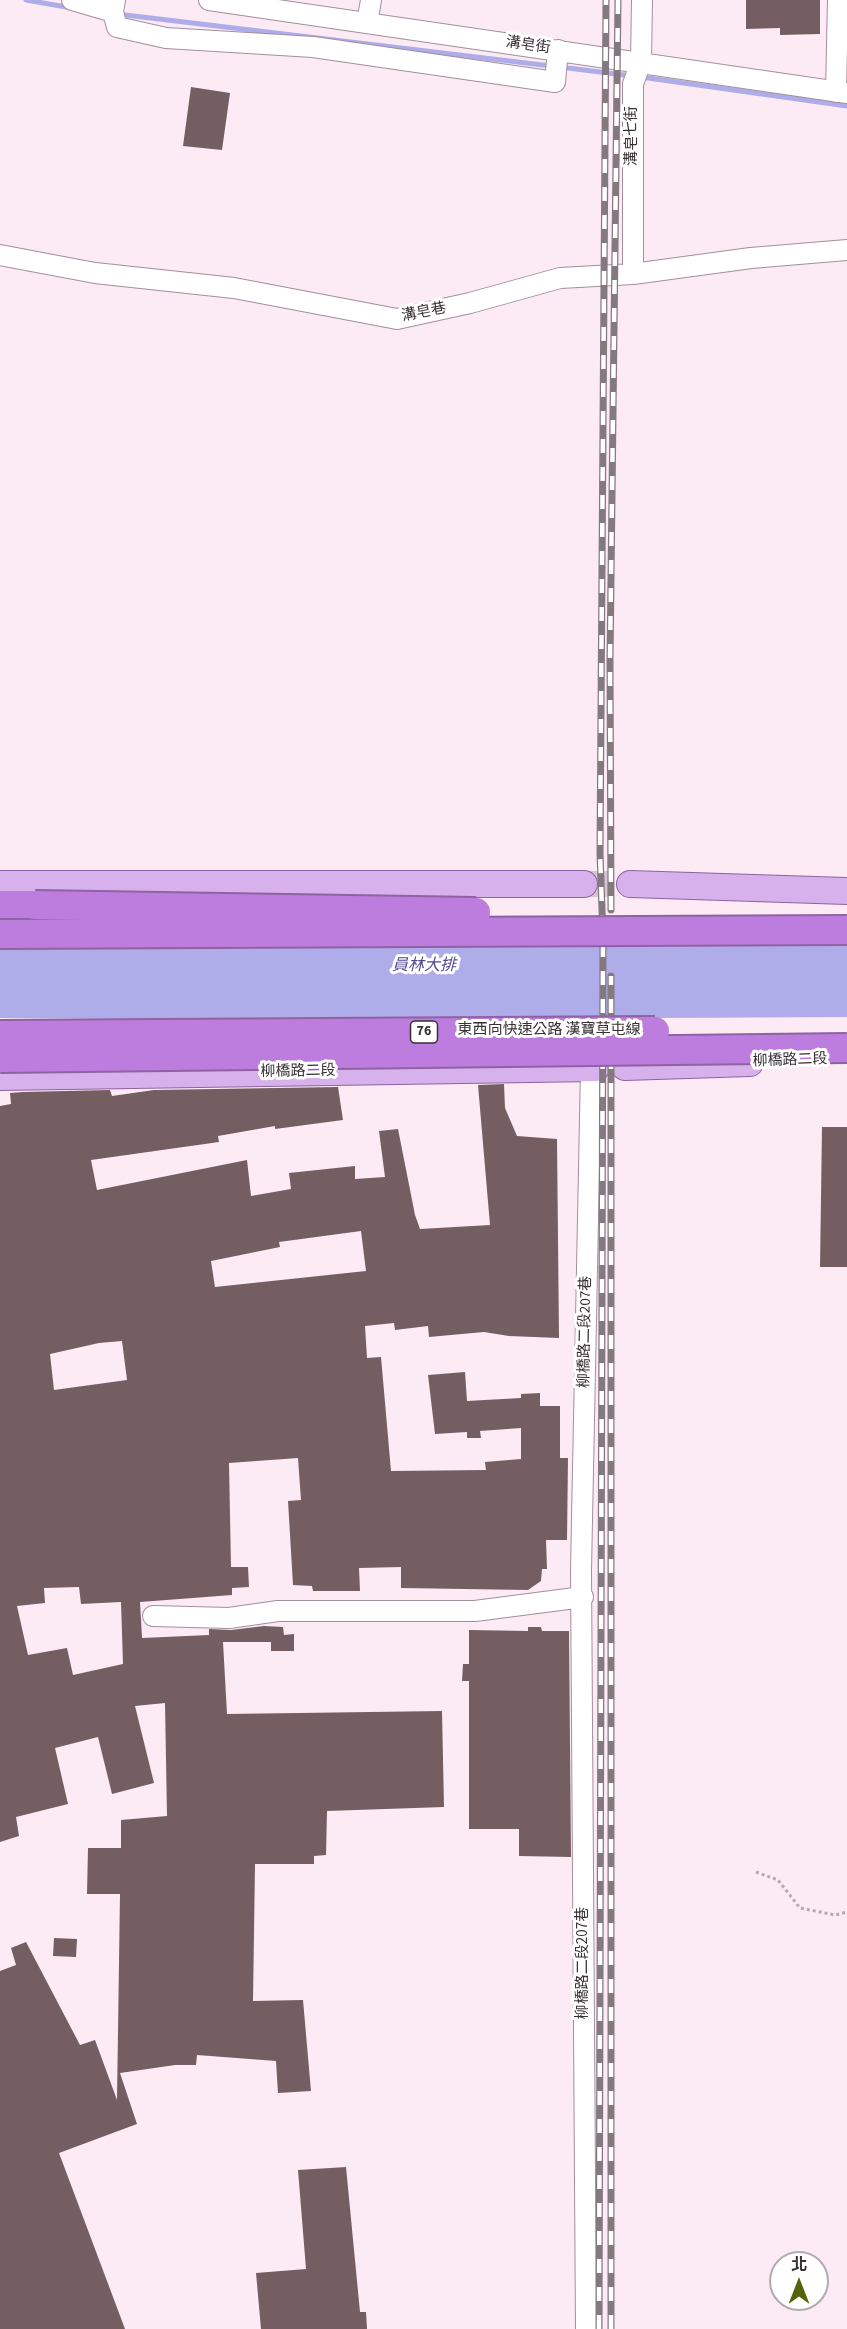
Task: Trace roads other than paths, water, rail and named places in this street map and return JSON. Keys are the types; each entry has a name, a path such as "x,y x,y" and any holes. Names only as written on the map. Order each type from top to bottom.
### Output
{"highway":[{"path":"0,905 847,917"},
{"path":"0,933 847,930"},
{"name":"東西向快速公路 漢寶草屯線","path":"0,1035 847,1030"},
{"path":"0,1058 847,1048"}],"main road":[{"path":"0,884 584,884"},
{"path":"630,884 847,891"},
{"name":"柳橋路二段","path":"624,1067 847,1059"},
{"name":"柳橋路二段","path":"0,1077 593,1068"}],"street":[{"path":"72,0 114,6 117,27 166,38 313,47 555,82 558,50"},
{"name":"溝皂街","path":"212,0 321,8 368,23 842,93"},
{"path":"368,23 371,0"},
{"name":"溝皂七街","path":"633,274 633,84 641,62 642,0"},
{"path":"838,0 842,93"},
{"path":"401,60 406,28"},
{"name":"溝皂巷","path":"0,255 95,273 234,288 397,319 470,303 560,278 633,274 751,258 847,250"},
{"name":"柳橋路二段207巷","path":"586,2329 583,1597 581,1570 593,1068"},
{"path":"153,1616 229,1618 278,1611 475,1611 583,1597"}],"water":[{"name":"員林大排","path":"847,939 847,1017 260,1020 0,1018 0,942"}],"waterway":[{"path":"26,0 72,8"},
{"path":"117,14 551,66"},
{"path":"560,67 632,76"},
{"path":"641,77 847,106"}],"tunnel":[{"path":"584,884 630,884"}],"railway":[{"path":"599,2329 603,938 600,853 606,0"},
{"path":"611,910 610,660 618,0"},
{"path":"611,976 611,2329"}]}
